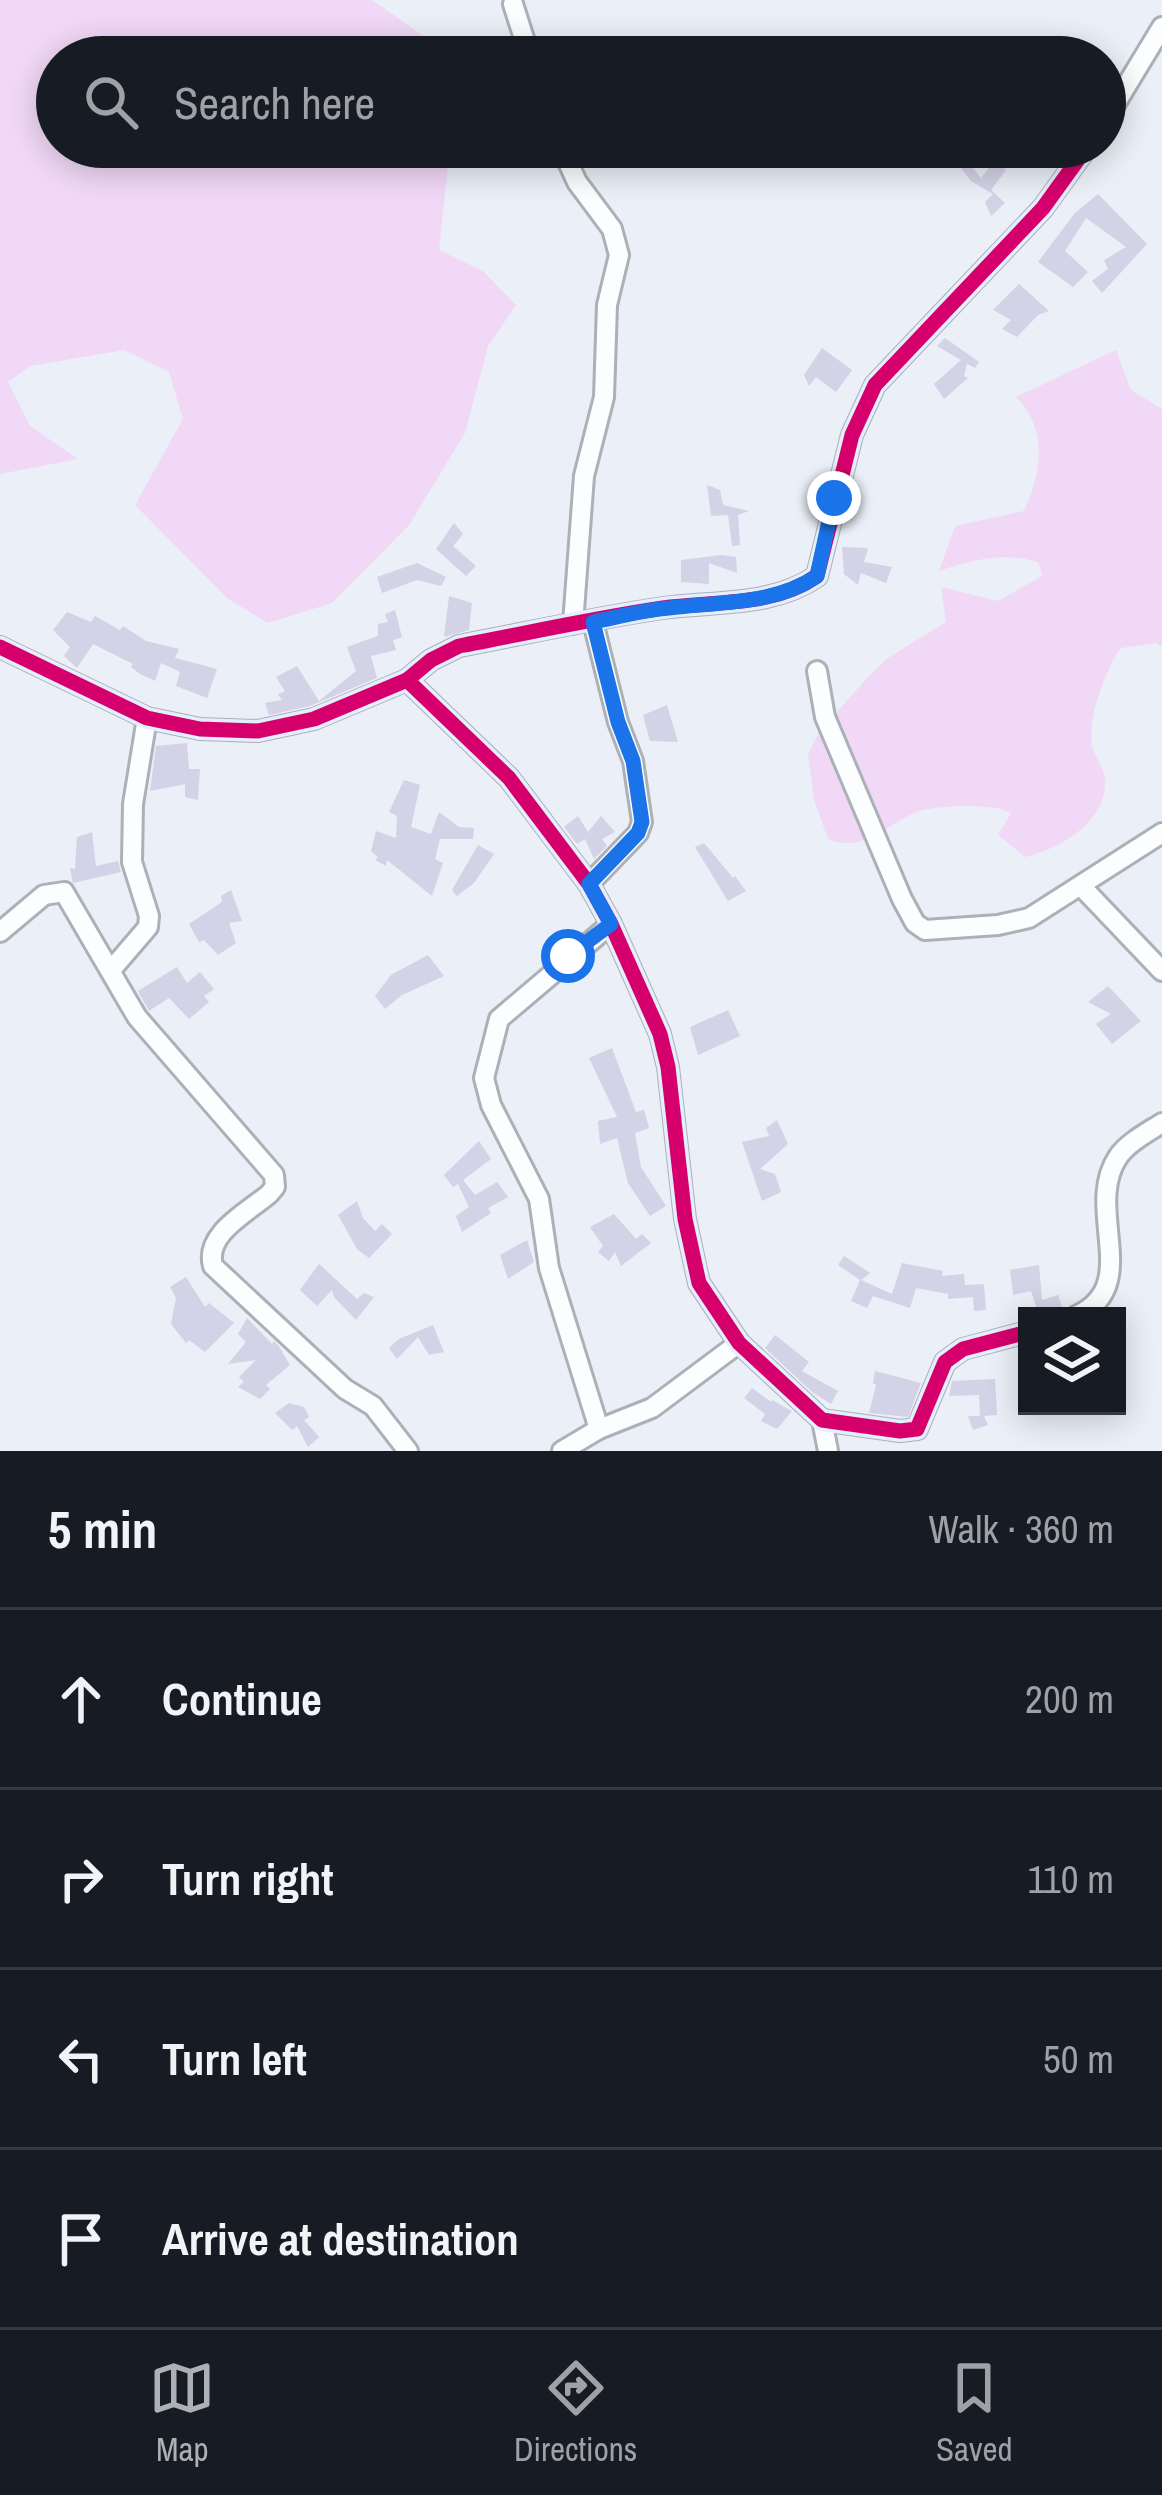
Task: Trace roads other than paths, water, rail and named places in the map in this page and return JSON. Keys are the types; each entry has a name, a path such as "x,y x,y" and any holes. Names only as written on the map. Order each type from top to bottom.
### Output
{"street":[{"path":"513,4 523,36"},
{"path":"1126,86 1162,27"},
{"path":"571,168 612,230 619,255 607,305 604,397 584,476 583,623 633,761 642,822 638,833 589,884"},
{"path":"0,647 146,718 200,729 257,731 314,718 407,680 431,659 459,646 661,608 767,597 801,587 817,576 852,435 875,386 1043,208 1072,168"},
{"path":"817,671 825,717 916,923 931,932 1014,921 1050,908 1162,832"},
{"path":"407,680 508,778 589,884 611,924 660,1034 685,1220 700,1282 739,1343 822,1420 901,1431 917,1429 945,1362 963,1349 1018,1335"},
{"path":"112,969 148,927 149,916 132,862 134,804 146,718"},
{"path":"1081,886 1162,971"},
{"path":"0,932 27,907 60,890 137,1016 274,1175 275,1187 269,1194 214,1240 210,1255 214,1266 329,1375 373,1406 408,1451"},
{"path":"599,1429 549,1268 539,1199 491,1105 484,1078 499,1018 611,924"},
{"path":"1091,1307 1108,1290 1112,1271 1103,1208 1118,1156 1162,1124"},
{"path":"562,1451 599,1429 652,1408 739,1343"},
{"path":"822,1420 828,1451"}]}
